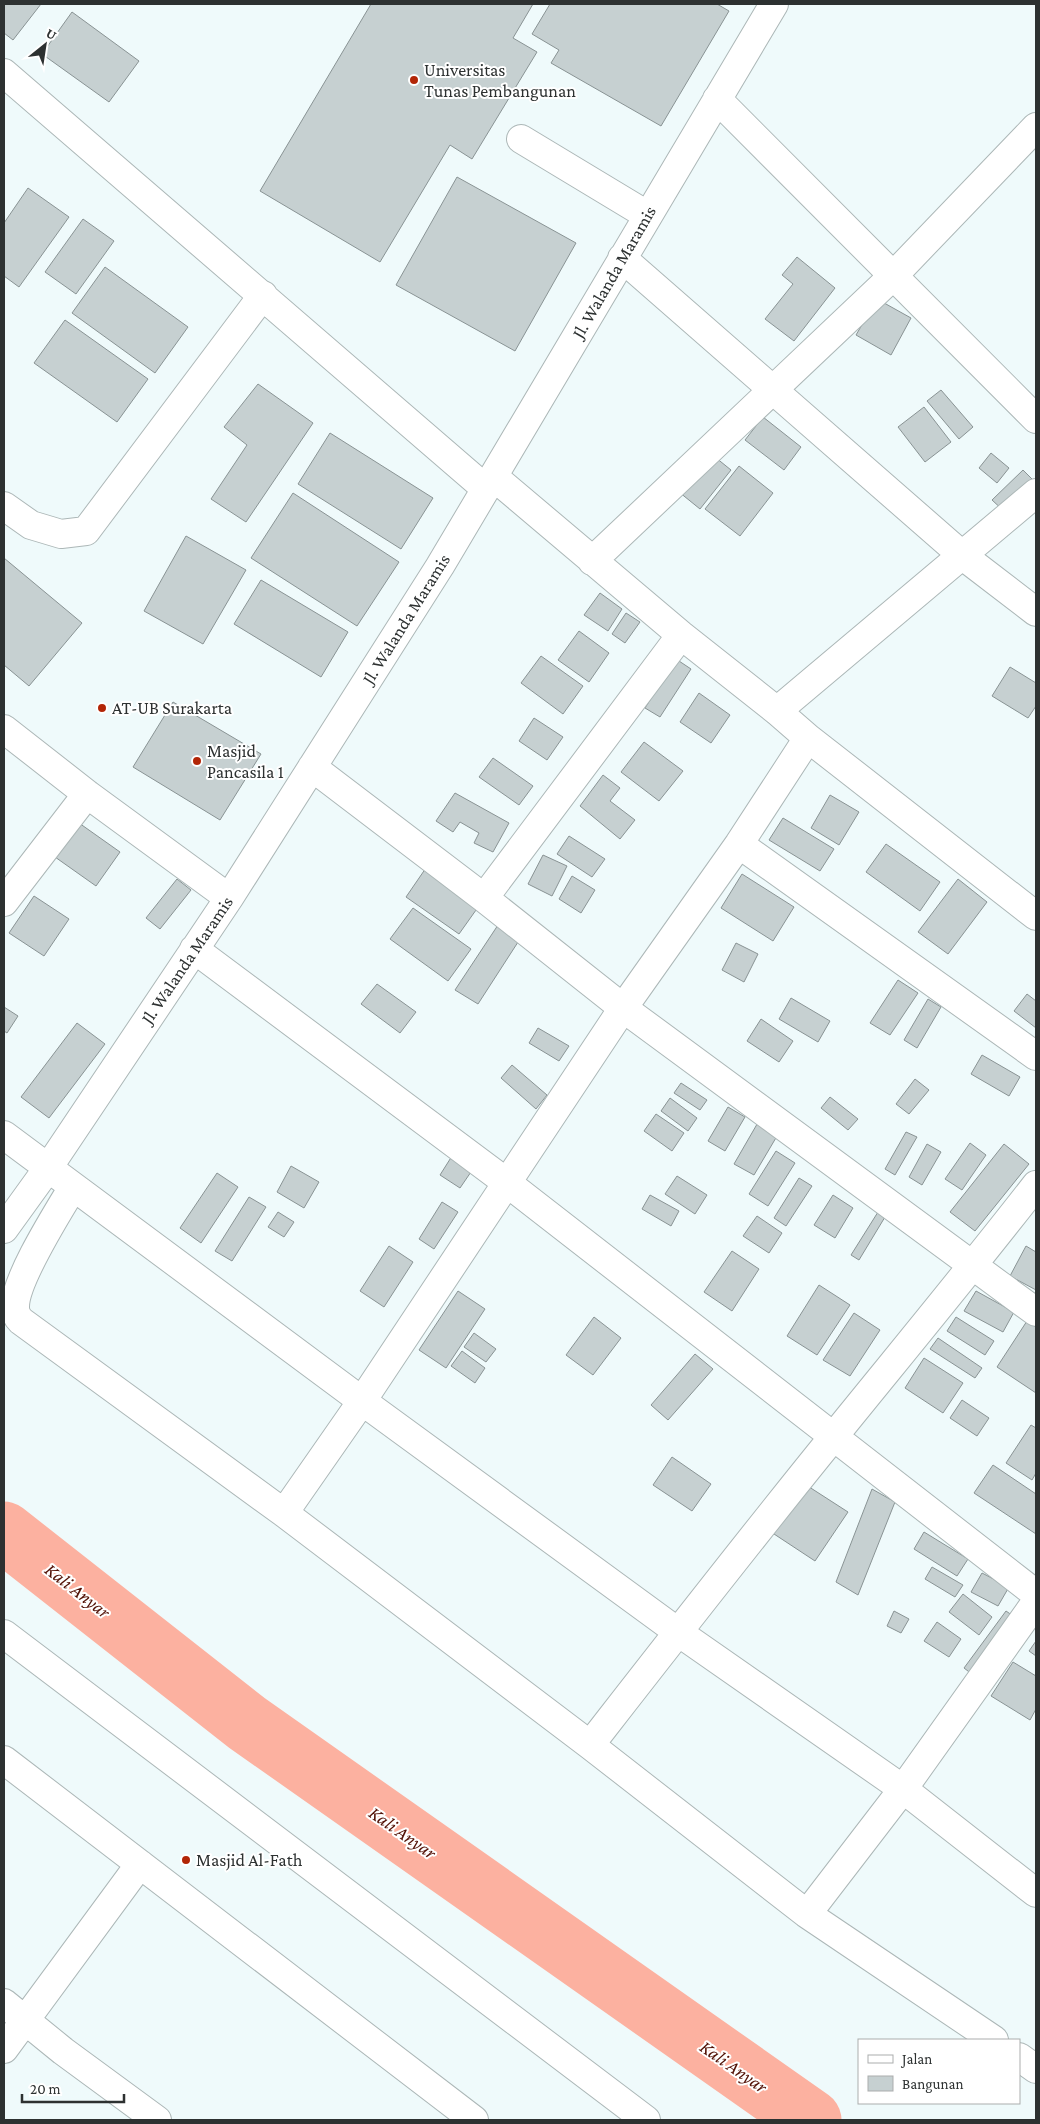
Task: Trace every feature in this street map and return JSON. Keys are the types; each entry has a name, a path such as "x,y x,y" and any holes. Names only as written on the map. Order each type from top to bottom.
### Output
{"street":[{"name":"Jl. Walanda Maramis","path":"8,1224 48,1168 228,898 440,566 774,4"},
{"path":"5,76 263,296 490,483 592,561 808,738 1036,916"},
{"path":"717,99 1036,419"},
{"path":"592,561 893,276 1036,126"},
{"path":"521,139 647,215"},
{"path":"622,258 963,556 1036,612"},
{"path":"4,506 38,528 61,534 86,531 263,296"},
{"path":"777,711 1036,493"},
{"path":"484,898 681,635"},
{"path":"4,729 87,794 228,898"},
{"path":"284,1513 362,1401 623,1008 739,844 808,738"},
{"path":"312,767 484,898 623,1008 1036,1312"},
{"path":"4,902 87,794"},
{"path":"739,844 1036,1056"},
{"path":"194,949 506,1182 1036,1594"},
{"path":"4,1135 362,1401 678,1632 903,1789 1036,1893"},
{"path":"590,1745 834,1436 974,1266 1036,1185"},
{"path":"73,1187 27,1267 16,1297 16,1314 21,1321 284,1513 590,1745 807,1914 993,2039"},
{"path":"807,1914 903,1789 1036,1602"},
{"path":"4,1634 646,2120"},
{"path":"4,1760 474,2120"},
{"path":"4,2049 140,1864"},
{"path":"4,2003 63,2051 157,2120"},
{"path":"1020,2058 1036,2069"}],"building":[{"path":"4,4 41,4 13,40 4,33"},
{"path":"371,4 533,4 513,38 537,52 472,159 450,145 380,262 260,191"},
{"path":"550,4 717,4 729,11 661,126 551,63 559,50 532,34"},
{"path":"72,12 139,61 109,102 42,54"},
{"path":"457,177 576,243 515,351 396,285"},
{"path":"28,188 69,217 19,287 4,276 4,223"},
{"path":"83,219 114,241 76,294 45,272"},
{"path":"797,257 835,288 794,341 765,319 793,284 782,275"},
{"path":"105,267 188,327 155,373 72,313"},
{"path":"877,299 911,318 891,355 856,335"},
{"path":"65,320 148,379 117,422 34,363"},
{"path":"258,384 313,423 246,522 211,499 247,445 224,427"},
{"path":"941,390 973,427 959,439 927,401"},
{"path":"924,407 951,442 925,462 898,427"},
{"path":"763,417 801,447 784,470 745,440"},
{"path":"330,433 433,498 401,549 298,484"},
{"path":"710,453 731,470 700,509 679,492"},
{"path":"991,453 1009,468 997,483 979,468"},
{"path":"739,466 773,493 740,536 705,509"},
{"path":"1023,470 1035,482 1005,512 992,500"},
{"path":"293,493 399,562 357,626 251,558"},
{"path":"186,536 246,570 203,644 144,611"},
{"path":"4,558 82,623 29,686 4,665"},
{"path":"261,580 348,632 321,677 234,624"},
{"path":"600,593 622,609 608,631 584,615"},
{"path":"626,613 640,622 625,643 612,634"},
{"path":"579,631 609,653 589,682 558,660"},
{"path":"541,656 583,686 563,714 521,683"},
{"path":"676,659 691,669 660,717 645,708"},
{"path":"1010,667 1036,683 1036,706 1028,718 992,696"},
{"path":"699,693 730,715 711,743 680,722"},
{"name":"Masjid Pancasila 1","path":"173,702 261,754 220,820 133,767"},
{"path":"534,718 563,737 547,760 519,741"},
{"path":"644,742 683,771 659,801 621,772"},
{"path":"493,758 533,786 519,805 479,777"},
{"path":"603,775 620,788 610,801 635,820 620,839 580,806"},
{"path":"455,793 509,823 493,852 474,843 479,833 460,822 453,832 436,821"},
{"path":"830,795 859,812 839,845 811,828"},
{"path":"783,818 834,849 820,871 769,840"},
{"path":"79,823 120,852 96,886 55,857"},
{"path":"569,836 605,859 592,877 557,854"},
{"path":"886,844 940,882 920,911 866,872"},
{"path":"543,855 567,866 552,896 528,884"},
{"path":"428,865 481,903 459,934 406,897"},
{"path":"742,874 794,907 773,941 721,908"},
{"path":"572,876 595,890 581,913 559,899"},
{"path":"177,879 191,890 160,929 146,918"},
{"path":"958,879 987,902 948,954 918,932"},
{"path":"34,896 69,919 44,956 9,933"},
{"path":"413,908 471,949 448,981 390,939"},
{"path":"498,925 520,939 478,1004 455,990"},
{"path":"736,943 758,954 744,982 722,970"},
{"path":"898,980 918,993 890,1035 870,1023"},
{"path":"377,984 416,1012 400,1033 361,1004"},
{"path":"1027,994 1036,1001 1036,1028 1014,1011"},
{"path":"791,998 830,1021 818,1042 779,1019"},
{"path":"928,999 941,1007 917,1048 904,1040"},
{"path":"4,1007 18,1016 7,1033 4,1031"},
{"path":"761,1019 793,1041 779,1062 747,1041"},
{"path":"77,1023 105,1044 49,1118 21,1097"},
{"path":"538,1028 569,1046 559,1061 529,1043"},
{"path":"982,1055 1020,1077 1009,1096 971,1074"},
{"path":"512,1065 547,1095 536,1109 501,1078"},
{"path":"915,1079 929,1090 909,1114 896,1104"},
{"path":"681,1083 707,1100 700,1110 674,1093"},
{"path":"830,1097 858,1119 848,1130 821,1108"},
{"path":"670,1098 697,1118 688,1131 661,1111"},
{"path":"728,1107 745,1117 725,1151 708,1141"},
{"path":"656,1114 684,1133 672,1151 644,1131"},
{"path":"760,1119 780,1131 754,1175 734,1164"},
{"path":"906,1132 917,1137 895,1175 885,1169"},
{"path":"970,1143 986,1155 962,1190 945,1179"},
{"path":"927,1144 941,1152 922,1185 909,1177"},
{"path":"1004,1144 1029,1164 975,1231 950,1212"},
{"path":"776,1151 795,1163 768,1206 749,1194"},
{"path":"452,1156 473,1169 460,1188 440,1175"},
{"path":"291,1166 319,1182 304,1208 277,1192"},
{"path":"217,1173 238,1187 201,1243 180,1228"},
{"path":"677,1176 707,1195 695,1214 665,1194"},
{"path":"799,1178 812,1186 786,1226 774,1218"},
{"path":"650,1195 679,1211 671,1226 642,1209"},
{"path":"833,1195 853,1208 835,1238 814,1225"},
{"path":"249,1197 266,1207 232,1261 215,1251"},
{"path":"442,1202 458,1212 434,1249 419,1239"},
{"path":"278,1212 294,1222 284,1237 268,1227"},
{"path":"878,1212 885,1217 859,1260 851,1255"},
{"path":"757,1216 782,1233 769,1253 743,1236"},
{"path":"389,1246 413,1262 384,1307 360,1291"},
{"path":"1026,1246 1036,1252 1036,1290 1010,1276"},
{"path":"732,1251 759,1269 732,1311 704,1292"},
{"path":"819,1285 850,1305 817,1355 787,1336"},
{"path":"458,1291 485,1309 446,1368 419,1350"},
{"path":"976,1291 1014,1312 1003,1332 964,1311"},
{"path":"854,1313 880,1330 850,1376 823,1360"},
{"path":"594,1317 621,1338 593,1375 566,1355"},
{"path":"956,1317 994,1341 985,1355 947,1331"},
{"path":"1027,1321 1036,1327 1036,1393 997,1367"},
{"path":"474,1333 496,1349 486,1362 464,1347"},
{"path":"938,1338 982,1368 975,1378 930,1349"},
{"path":"462,1351 485,1368 475,1383 451,1366"},
{"path":"695,1354 713,1369 668,1420 651,1405"},
{"path":"924,1358 963,1383 943,1413 905,1388"},
{"path":"962,1400 989,1418 977,1436 950,1418"},
{"path":"1031,1425 1036,1428 1036,1473 1032,1480 1006,1463"},
{"path":"672,1457 711,1484 692,1511 653,1485"},
{"path":"993,1465 1036,1494 1036,1534 974,1493"},
{"path":"803,1483 848,1512 815,1561 771,1532"},
{"path":"872,1489 895,1502 858,1595 836,1582"},
{"path":"924,1532 968,1559 957,1576 914,1549"},
{"path":"932,1567 963,1585 955,1597 925,1579"},
{"path":"982,1573 1009,1587 998,1606 971,1592"},
{"path":"963,1594 992,1617 979,1635 949,1612"},
{"path":"894,1611 909,1619 901,1633 887,1626"},
{"path":"1006,1611 1019,1620 977,1678 964,1668"},
{"path":"937,1622 961,1639 949,1657 924,1641"},
{"path":"1036,1641 1036,1656 1029,1651"},
{"path":"1013,1662 1036,1676 1036,1709 1030,1720 991,1696"}],"waterway":[{"name":"Kali Anyar","path":"4,1532 247,1723 811,2120"}],"place":[{"name":"Universitas Tunas Pembangunan","path":"414,80"},
{"name":"AT-UB Surakarta","path":"102,708"},
{"name":"Masjid Pancasila 1","path":"197,761"},
{"name":"Masjid Al-Fath","path":"186,1860"}]}
